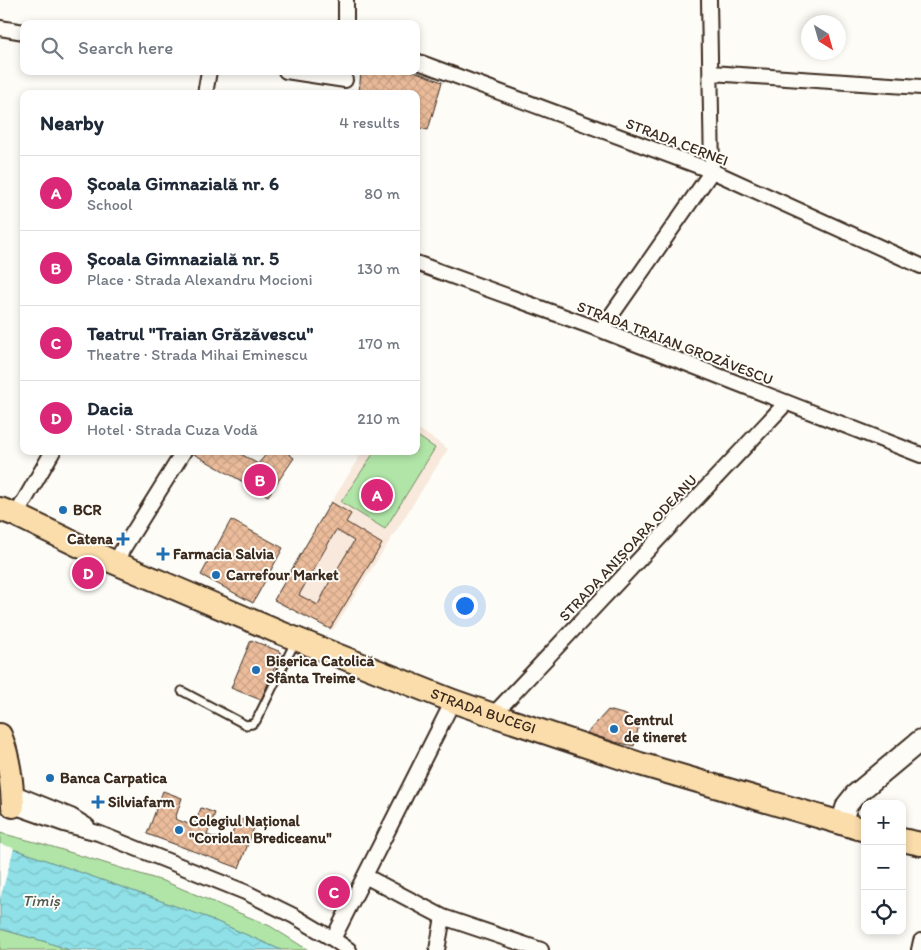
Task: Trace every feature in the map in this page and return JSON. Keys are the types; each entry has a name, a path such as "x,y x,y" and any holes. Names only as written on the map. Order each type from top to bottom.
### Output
{"main road":[{"name":"STRADA BUCEGI","path":"8,512 116,557 296,639 453,701 640,764 861,829"},
{"path":"0,735 9,764 12,799"},
{"path":"841,824 847,805 855,795 921,740"},
{"path":"906,841 921,844"}],"street":[{"path":"346,0 346,20"},
{"path":"601,330 712,171 709,0"},
{"path":"0,28 20,31"},
{"name":"STRADA CERNEI","path":"420,62 712,171 921,266"},
{"path":"711,73 921,87"},
{"path":"206,90 208,75"},
{"path":"307,75 344,82"},
{"name":"STRADA TRAIAN GROZĂVESCU","path":"420,264 601,330 921,455"},
{"name":"STRADA ANIȘOARA ODEANU","path":"493,715 786,403"},
{"path":"8,512 50,455"},
{"path":"116,557 181,455"},
{"path":"333,939 453,701"},
{"path":"12,799 71,816 98,833 245,892 294,916 349,950"},
{"path":"365,876 443,917 541,950"},
{"path":"437,950 443,917"},
{"path":"918,950 921,941"}],"lane":[{"path":"182,691 246,725 252,724 256,721 296,639"}],"shaded area":[{"path":"420,430 448,449 333,630 274,600 361,455 420,455"}],"green space":[{"path":"420,438 435,448 385,529 341,502 372,455 420,455"},
{"path":"0,833 43,844 166,882 270,926 308,950 281,950 206,917 20,851 0,847"},
{"path":"0,929 43,941 70,950 0,950"}],"water":[{"name":"Timiș","path":"0,847 20,851 206,917 281,950 70,950 0,929"}],"pier":[{"path":"0,844 14,848 0,899"}],"building":[{"path":"420,73 442,82 428,130 420,128 420,90 359,90 361,75 420,75"},
{"path":"196,455 243,455 258,464 266,455 290,455 294,458 268,496"},
{"path":"331,502 351,514 346,522 382,544 330,629 274,600","holes":["336,530 354,541 318,605 299,595"]},
{"path":"231,520 283,548 253,603 201,575"},
{"name":"Biserica Catolică Sfânta Treime","path":"251,640 281,652 261,700 231,688"},
{"name":"Centrul de tineret","path":"608,710 626,715 639,724 634,746 587,733"},
{"name":"Colegiul Național \"Coriolan Brediceanu\"","path":"163,791 182,798 175,819 194,826 201,808 215,813 207,835 229,842 238,818 255,825 239,868 147,834"}],"place":[{"name":"Școala Gimnazială nr. 5","path":"260,480"},
{"name":"Școala Gimnazială nr. 6","path":"377,495"},
{"name":"BCR","path":"63,510"},
{"name":"Catena","path":"123,539"},
{"name":"Farmacia Salvia","path":"163,554"},
{"name":"Dacia","path":"88,573"},
{"name":"Carrefour Market","path":"216,575"},
{"name":"Biserica Catolică Sfânta Treime","path":"256,670"},
{"name":"Centrul de tineret","path":"614,729"},
{"name":"Banca Carpatica","path":"50,778"},
{"name":"Silviafarm","path":"98,802"},
{"name":"Colegiul Național \"Coriolan Brediceanu\"","path":"179,830"},
{"name":"Teatrul \"Traian Grăzăvescu\"","path":"334,892"}]}
